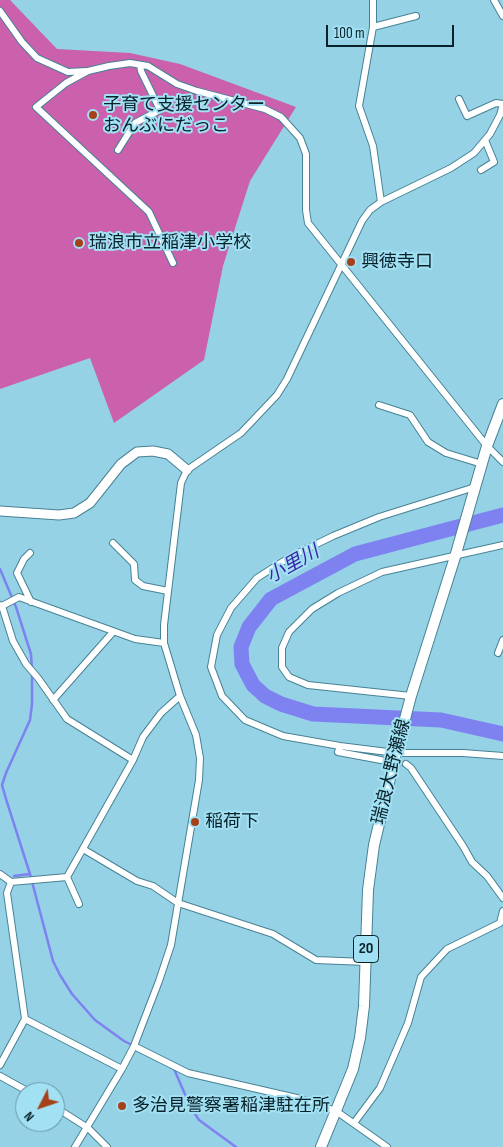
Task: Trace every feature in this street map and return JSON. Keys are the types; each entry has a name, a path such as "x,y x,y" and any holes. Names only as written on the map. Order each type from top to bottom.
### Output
{"main road":[{"name":"瑞浪大野瀬線","path":"321,1147 353,1069 360,1038 364,1006 368,890 374,846 397,750 487,446 503,404"}],"street":[{"path":"373,0 373,27 359,106 373,146 380,202"},
{"path":"494,0 503,16"},
{"path":"0,11 22,42 37,58 68,72 88,71 130,63 148,66 177,84 265,109 281,117 300,138 306,154 306,210 308,223 487,446 503,462"},
{"path":"373,27 416,16"},
{"path":"118,150 135,123 160,110 140,71 140,65"},
{"path":"88,71 66,84 36,108 149,212 173,263"},
{"path":"75,1147 88,1128 134,1046 159,982 171,945 199,780 200,758 196,735 180,696 164,643 164,625 180,483 187,470 241,433 278,395 362,220 370,210 380,202 451,168 474,153 490,134 500,115 503,104 496,103 467,116 459,99"},
{"path":"481,170 494,162 484,140"},
{"path":"379,405 410,415 428,442 446,453 482,464"},
{"path":"0,511 60,515 74,513 90,503 121,464 137,452 168,454 187,470"},
{"path":"474,490 379,517 333,536 290,557 257,578 231,608 220,628 211,667 222,696 245,720 283,736 340,746 463,752 503,756"},
{"path":"113,544 134,564 135,580 143,586 168,591"},
{"path":"410,701 308,685 289,677 282,667 282,648 290,632 312,609 338,592 382,572 503,545"},
{"path":"30,553 24,559 18,573 31,602"},
{"path":"133,760 67,719 26,664 13,640 1,605 19,597 135,639 164,643"},
{"path":"53,700 113,632"},
{"path":"498,653 503,640"},
{"path":"67,876 133,760 143,737 161,712 180,696"},
{"path":"340,746 338,752 382,760"},
{"path":"406,764 412,768 472,862 487,876 503,898"},
{"path":"82,849 137,881 153,886 178,903 273,934 316,960 366,962"},
{"path":"0,874 11,882 67,876"},
{"path":"67,876 79,904"},
{"path":"0,1065 25,1019 7,893 11,882"},
{"path":"0,896 7,893"},
{"path":"354,1123 380,1088 408,1023 421,977 447,949 500,923 503,911"},
{"path":"25,1019 122,1069"},
{"path":"134,1046 188,1073 301,1099 336,1111 387,1147"},
{"path":"0,1076 15,1084"},
{"path":"65,1113 88,1128 107,1147"}],"shaded area":[{"path":"0,0 10,0 57,49 130,53 180,64 296,107 250,181 223,266 204,360 114,423 90,358 0,389"}],"waterway":[{"name":"小里川","path":"503,515 355,554 271,599 249,627 241,647 242,664 253,685 265,696 281,704 313,714 441,720 503,734"},
{"path":"0,569 16,607 31,654 32,669"},
{"path":"32,674 30,720 2,785 30,874 53,961 60,975 72,994 95,1020 134,1046"},
{"path":"14,876 30,874"},
{"path":"171,1067 174,1069 191,1108 199,1120 236,1147"}],"tunnel":[{"path":"381,760 406,764"}],"place":[{"name":"子育て支援センター おんぶにだっこ","path":"93,115"},
{"name":"瑞浪市立稲津小学校","path":"79,243"},
{"name":"興徳寺口","path":"351,262"},
{"name":"稲荷下","path":"195,822"},
{"name":"多治見警察署稲津駐在所","path":"122,1106"}]}
